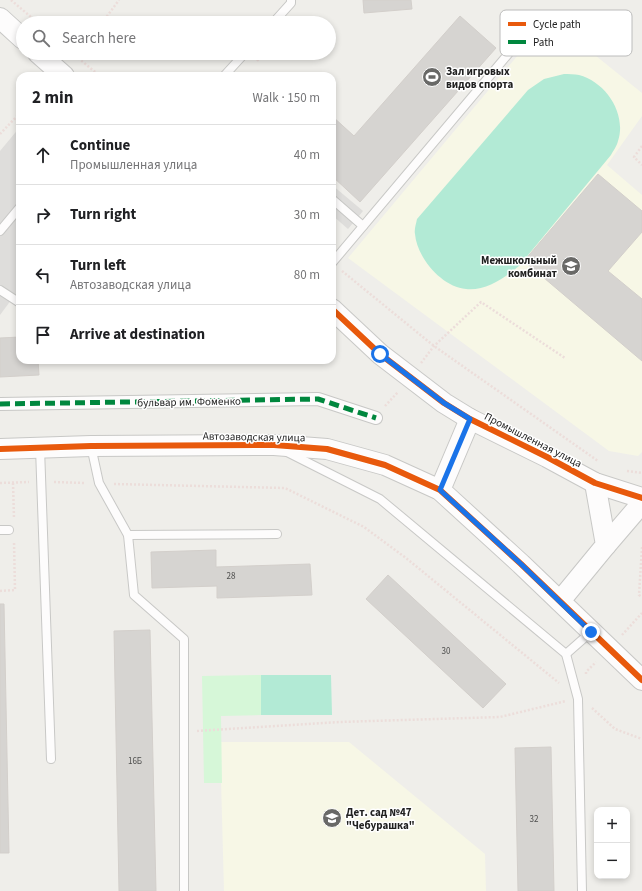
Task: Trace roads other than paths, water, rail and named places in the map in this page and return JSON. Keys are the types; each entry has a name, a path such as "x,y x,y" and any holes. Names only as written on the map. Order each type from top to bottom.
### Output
{"street":[{"path":"0,18 16,33"},
{"path":"46,60 59,72"},
{"name":"Промышленная улица","path":"336,313 380,354 444,403 470,419 547,457 595,483 642,498"},
{"name":"бульвар им. Фоменко","path":"0,404 318,399 376,418"},
{"path":"440,490 470,419"},
{"name":"Автозаводская улица","path":"0,449 91,446 274,445 327,449 385,465 440,490 560,601 642,680"},
{"path":"595,483 606,545"},
{"path":"560,601 642,503"}],"lane":[{"path":"279,16 291,3 291,0"},
{"path":"336,265 363,226 506,56"},
{"path":"228,72 239,60"},
{"path":"336,202 363,226"},
{"path":"0,231 16,212"},
{"path":"0,290 16,300"},
{"path":"274,445 380,499 566,654 578,698 582,891"},
{"path":"91,446 99,483 128,535 134,596 184,639 184,891"},
{"path":"40,448 51,759"},
{"path":"128,535 277,534"},
{"path":"566,654 591,632"}],"place":[{"name":"Зал игровых видов спорта","path":"432,77"},
{"name":"Межшкольный комбинат","path":"571,266"},
{"name":"Дет. сад №47 \"Чебурашка\"","path":"332,818"}]}
